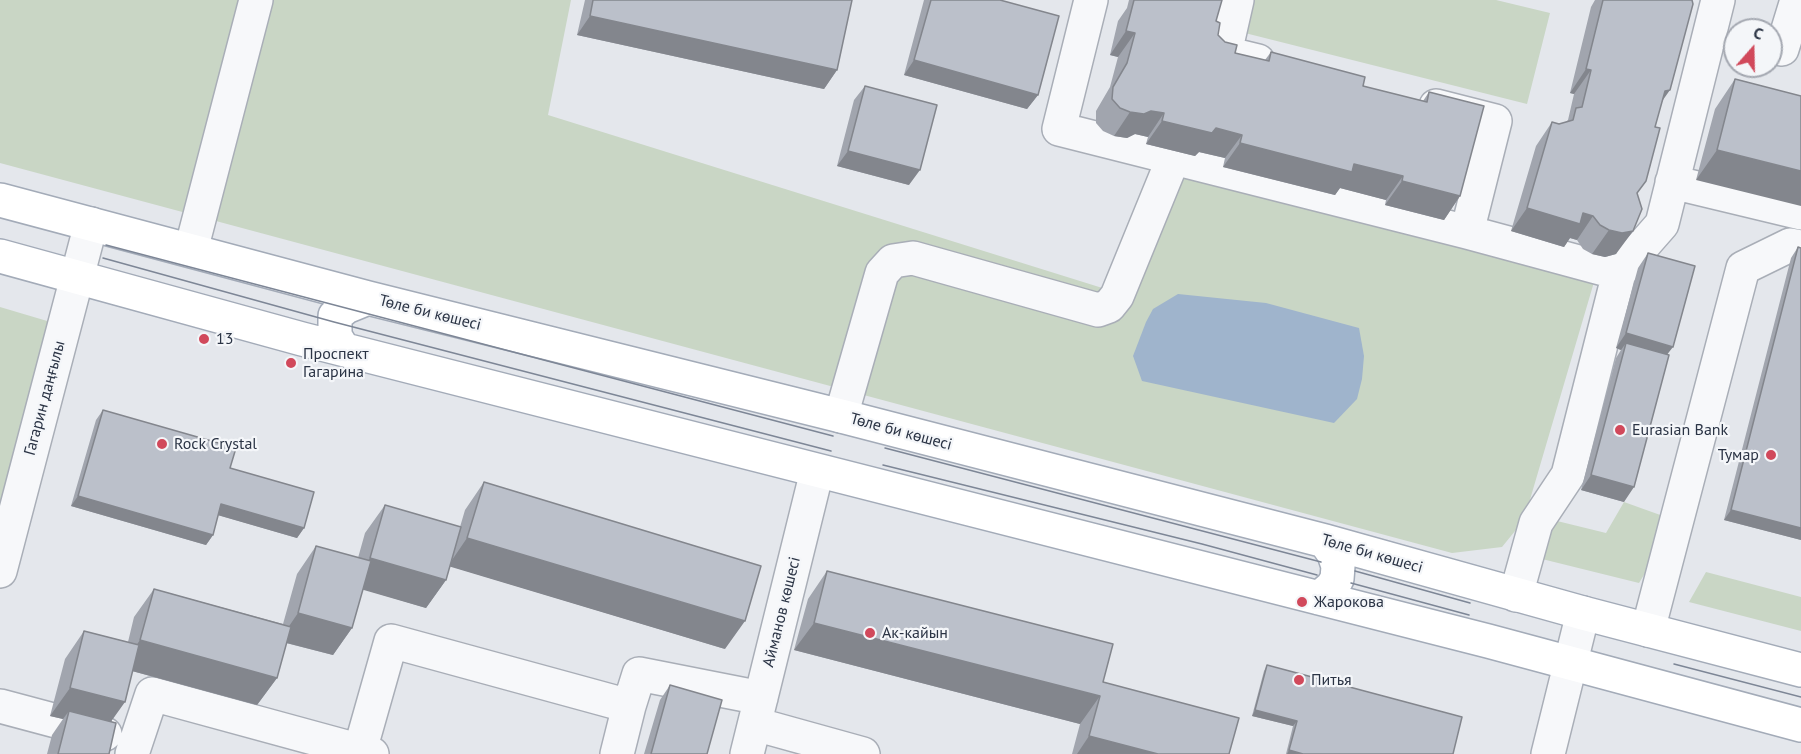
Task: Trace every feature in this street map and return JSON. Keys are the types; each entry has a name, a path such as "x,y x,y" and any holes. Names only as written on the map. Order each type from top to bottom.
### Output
{"main road":[{"name":"Төле би көшесі","path":"0,200 368,298 841,416 1325,541 1516,595 1801,670"},
{"path":"0,256 343,349 1319,598 1801,724"},
{"path":"343,349 334,336 336,316 346,307 368,298"},
{"path":"1319,598 1332,587 1337,579 1338,566 1334,554 1325,541"}],"street":[{"path":"190,250 256,0"},
{"path":"1091,0 1059,129 1467,232 1619,273"},
{"path":"1237,0 1225,53 1281,67"},
{"path":"1783,47 1797,0"},
{"path":"1516,595 1536,523 1568,475 1619,273 1662,224 1672,182 1721,23"},
{"path":"1405,99 1495,121 1467,232"},
{"path":"841,416 882,273 893,261 913,258 1098,310 1109,306 1117,296 1173,159"},
{"path":"1672,182 1801,213"},
{"name":"Гагарин даңғылы","path":"0,571 91,224"},
{"path":"1648,630 1743,268 1790,245 1801,247"},
{"name":"Айманов көшесі","path":"754,726 817,471"},
{"path":"1548,754 1583,613"},
{"path":"0,706 133,748 152,694 364,753 391,641 629,706"},
{"path":"617,754 639,674 754,726 863,754"}],"green space":[{"path":"0,0 571,0 548,115 1128,296 1179,170 1594,282 1524,520 1502,547 1452,553 0,163"},
{"path":"1249,0 1496,0 1550,13 1527,104 1241,32"},
{"path":"0,307 64,326 0,570"},
{"path":"1624,502 1677,521 1639,583 1542,559 1553,520 1606,533"},
{"path":"1706,572 1801,597 1801,631 1689,602"}],"water":[{"path":"1178,294 1266,303 1359,328 1364,356 1357,399 1334,423 1142,381 1133,356 1146,322 1153,309"}],"building":[{"path":"593,0 852,0 837,70 590,16"},
{"path":"931,0 1000,0 1059,16 1038,95 914,60"},
{"path":"1134,0 1222,0 1216,21 1220,23 1218,35 1225,42 1237,45 1235,53 1269,61 1271,52 1365,77 1363,86 1427,102 1429,92 1484,106 1460,196 1402,181 1403,176 1354,164 1352,172 1240,143 1242,135 1216,128 1212,133 1162,121 1164,113 1151,111 1144,114 1120,108 1112,99 1113,87 1127,63 1135,33 1126,31"},
{"path":"1603,0 1692,0 1693,4 1670,90 1665,91 1655,127 1660,128 1646,181 1637,193 1642,209 1633,231 1622,233 1609,230 1600,225 1593,216 1583,213 1580,224 1527,208 1552,122 1559,124 1573,120 1576,108 1582,107 1591,70 1586,69"},
{"path":"1735,79 1801,96 1801,171 1717,150"},
{"path":"865,86 937,105 920,170 848,151"},
{"name":"Тумар","path":"1798,247 1801,248 1801,528 1731,510"},
{"path":"1648,253 1695,266 1673,347 1626,333"},
{"name":"Eurasian Bank","path":"1626,343 1669,355 1634,487 1591,475"},
{"path":"103,410 236,448 230,468 314,492 304,528 221,504 213,535 78,496"},
{"path":"484,482 761,566 745,621 467,538"},
{"path":"385,505 461,527 446,580 370,558"},
{"path":"316,546 371,561 352,628 298,613"},
{"path":"827,571 1113,644 1103,682 1239,718 1229,754 1158,754 1089,736 1100,696 814,623"},
{"path":"154,589 291,627 277,678 140,640"},
{"path":"84,631 139,645 125,702 70,688"},
{"path":"1267,665 1462,717 1453,754 1303,754 1289,750 1297,721 1255,710"},
{"path":"670,685 722,700 707,754 651,754"},
{"path":"69,711 116,723 109,754 58,754"}],"tram line":[{"path":"106,245 833,436"},
{"path":"103,258 334,322 831,451"},
{"path":"885,448 1321,562"},
{"path":"883,465 1317,575"},
{"path":"1355,571 1470,603"},
{"path":"1351,583 1469,615"},
{"path":"1674,664 1801,697"}],"place":[{"name":"13","path":"204,339"},
{"name":"Проспект Гагарина","path":"291,363"},
{"name":"Eurasian Bank","path":"1620,430"},
{"name":"Rock Crystal","path":"162,444"},
{"name":"Тумар","path":"1771,455"},
{"name":"Жарокова","path":"1302,602"},
{"name":"Ак-кайын","path":"870,633"},
{"name":"Питья","path":"1299,680"}]}
